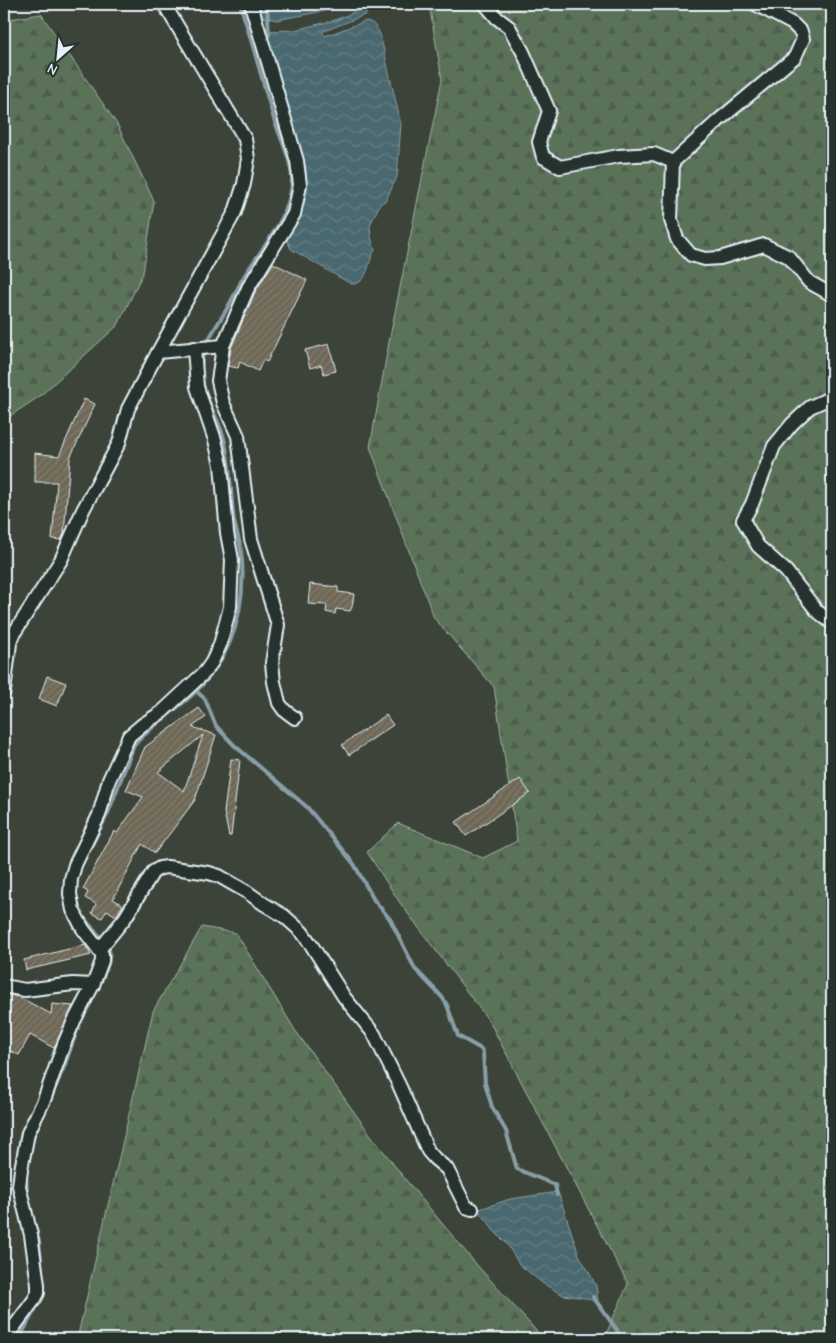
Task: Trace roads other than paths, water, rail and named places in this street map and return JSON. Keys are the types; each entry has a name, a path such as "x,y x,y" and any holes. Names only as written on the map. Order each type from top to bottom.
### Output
{"street":[{"path":"4,691 10,643 16,630 61,560 83,510 118,443 128,410 235,212 244,184 248,159 245,139 164,4"},
{"path":"104,945 83,929 73,910 70,894 74,865 99,815 109,780 129,736 162,712 205,672 220,646 230,607 232,560 241,547 242,478 238,436 223,402 218,381 218,346 248,288 294,214 300,185 297,161 251,4"},
{"path":"485,4 497,18 509,27 523,52 549,111 539,142 543,157 560,167 619,156 654,154 673,162"},
{"path":"754,4 793,24 801,32 803,39 795,57 719,120 673,162 671,220 677,239 690,255 705,259 720,258 764,245 789,257 809,282 832,295"},
{"path":"158,352 218,346"},
{"path":"197,348 196,387 215,440 221,465 227,533 241,547 278,625 272,663 279,703 284,710 295,718"},
{"path":"832,397 810,407 792,424 774,446 752,504 743,520 758,546 786,571 817,611 832,623"},
{"path":"5,1339 38,1293 35,1252 19,1186 20,1170 28,1133 44,1100 64,1044 93,985 102,961 104,945 125,918 153,872 160,868 167,867 209,872 247,892 284,916 302,932 344,997 374,1034 428,1151 447,1169 466,1207 472,1209"},
{"path":"4,986 25,990 73,984 93,985"}],"water":[{"path":"257,4 345,4 334,9 277,20 263,17"},
{"path":"365,8 367,14 322,32 325,36 366,21 374,25 380,34 401,124 397,177 386,200 380,204 370,225 375,250 364,277 361,281 351,284 291,249 287,240 304,205 307,188 306,168 283,100 265,31 294,30 332,21"},
{"path":"558,1192 579,1255 596,1286 598,1301 563,1295 542,1283 519,1264 507,1244 479,1212 480,1209 510,1199"}],"waterway":[{"path":"216,667 230,641 239,611 242,566 234,521 226,446 203,386 201,370 203,353 243,278 282,218 291,192 292,178 287,155 273,116 240,4"},
{"path":"267,4 269,35"},
{"path":"86,856 108,813 134,745 193,694 211,674"},
{"path":"195,690 205,699 216,726 234,745 307,807 354,864 374,900 390,919 415,969 442,997 447,1005 458,1036 481,1049 483,1053 485,1083 492,1107 506,1131 517,1169 555,1185 557,1195"},
{"path":"83,917 103,940"},
{"path":"101,980 109,959 108,945"},
{"path":"43,1116 64,1067 78,1027"},
{"path":"26,1175 27,1195"},
{"path":"36,1231 44,1288"},
{"path":"593,1297 617,1330 620,1339"},
{"path":"19,1339 39,1302"}]}
